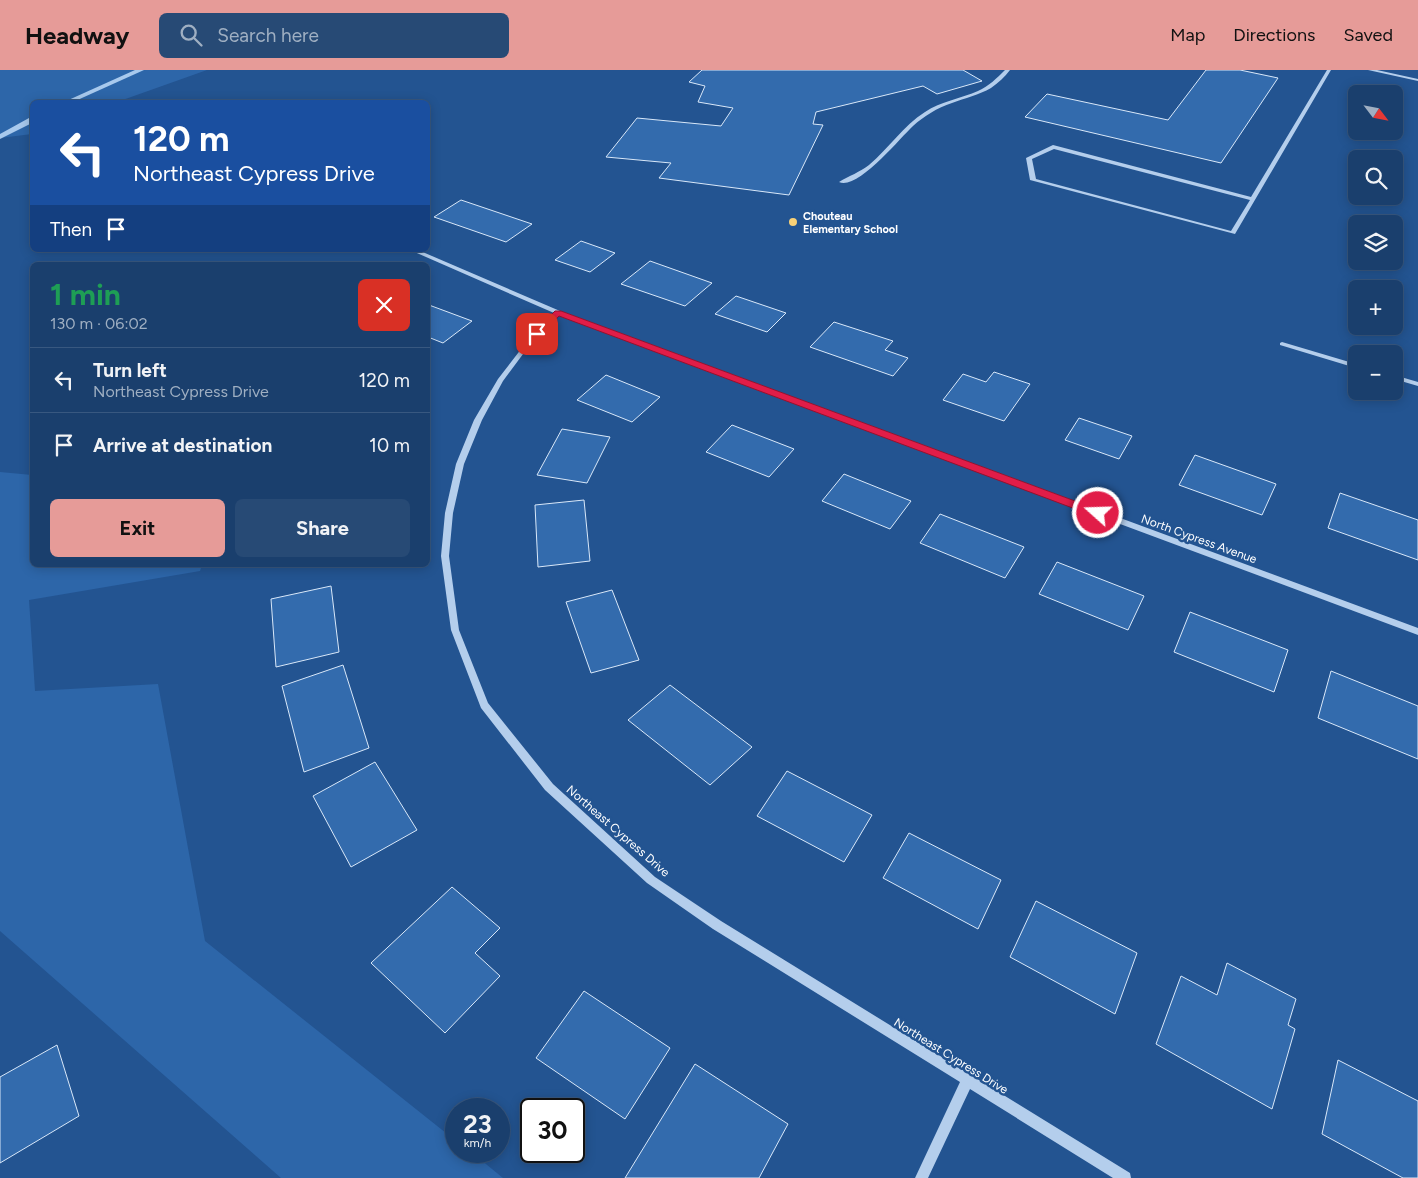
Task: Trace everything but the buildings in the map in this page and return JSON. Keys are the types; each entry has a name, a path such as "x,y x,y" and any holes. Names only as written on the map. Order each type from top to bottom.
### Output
{"street":[{"path":"1253,198 1053,147 1030,158 1033,180 1233,233 1329,70"},
{"path":"1370,70 1418,80"},
{"name":"North Cypress Avenue","path":"418,252 558,312 1418,632"},
{"name":"Northeast Cypress Drive","path":"558,312 527,344 500,380 478,420 460,464 449,513 445,556 455,630 484,705 549,787 651,880 717,925 1124,1178"},
{"path":"1282,344 1348,364"},
{"path":"1403,380 1418,384"},
{"path":"921,1178 967,1081"}],"lane":[{"path":"842,182 863,172 925,114 941,105 984,91 998,82 1008,70"}],"shaded area":[{"path":"0,70 207,70 123,100 30,100 30,134 0,138"},
{"path":"0,472 30,475 30,567 201,567 200,571 29,600 35,691 158,684 205,941 445,1132 445,1163 485,1163 503,1178 281,1178 0,931"}],"waterway":[{"path":"73,100 141,70"},
{"path":"0,137 30,121"}],"place":[{"name":"Chouteau Elementary School","path":"793,222"}],"route":[{"path":"537,334 558,312 1098,513"}]}
